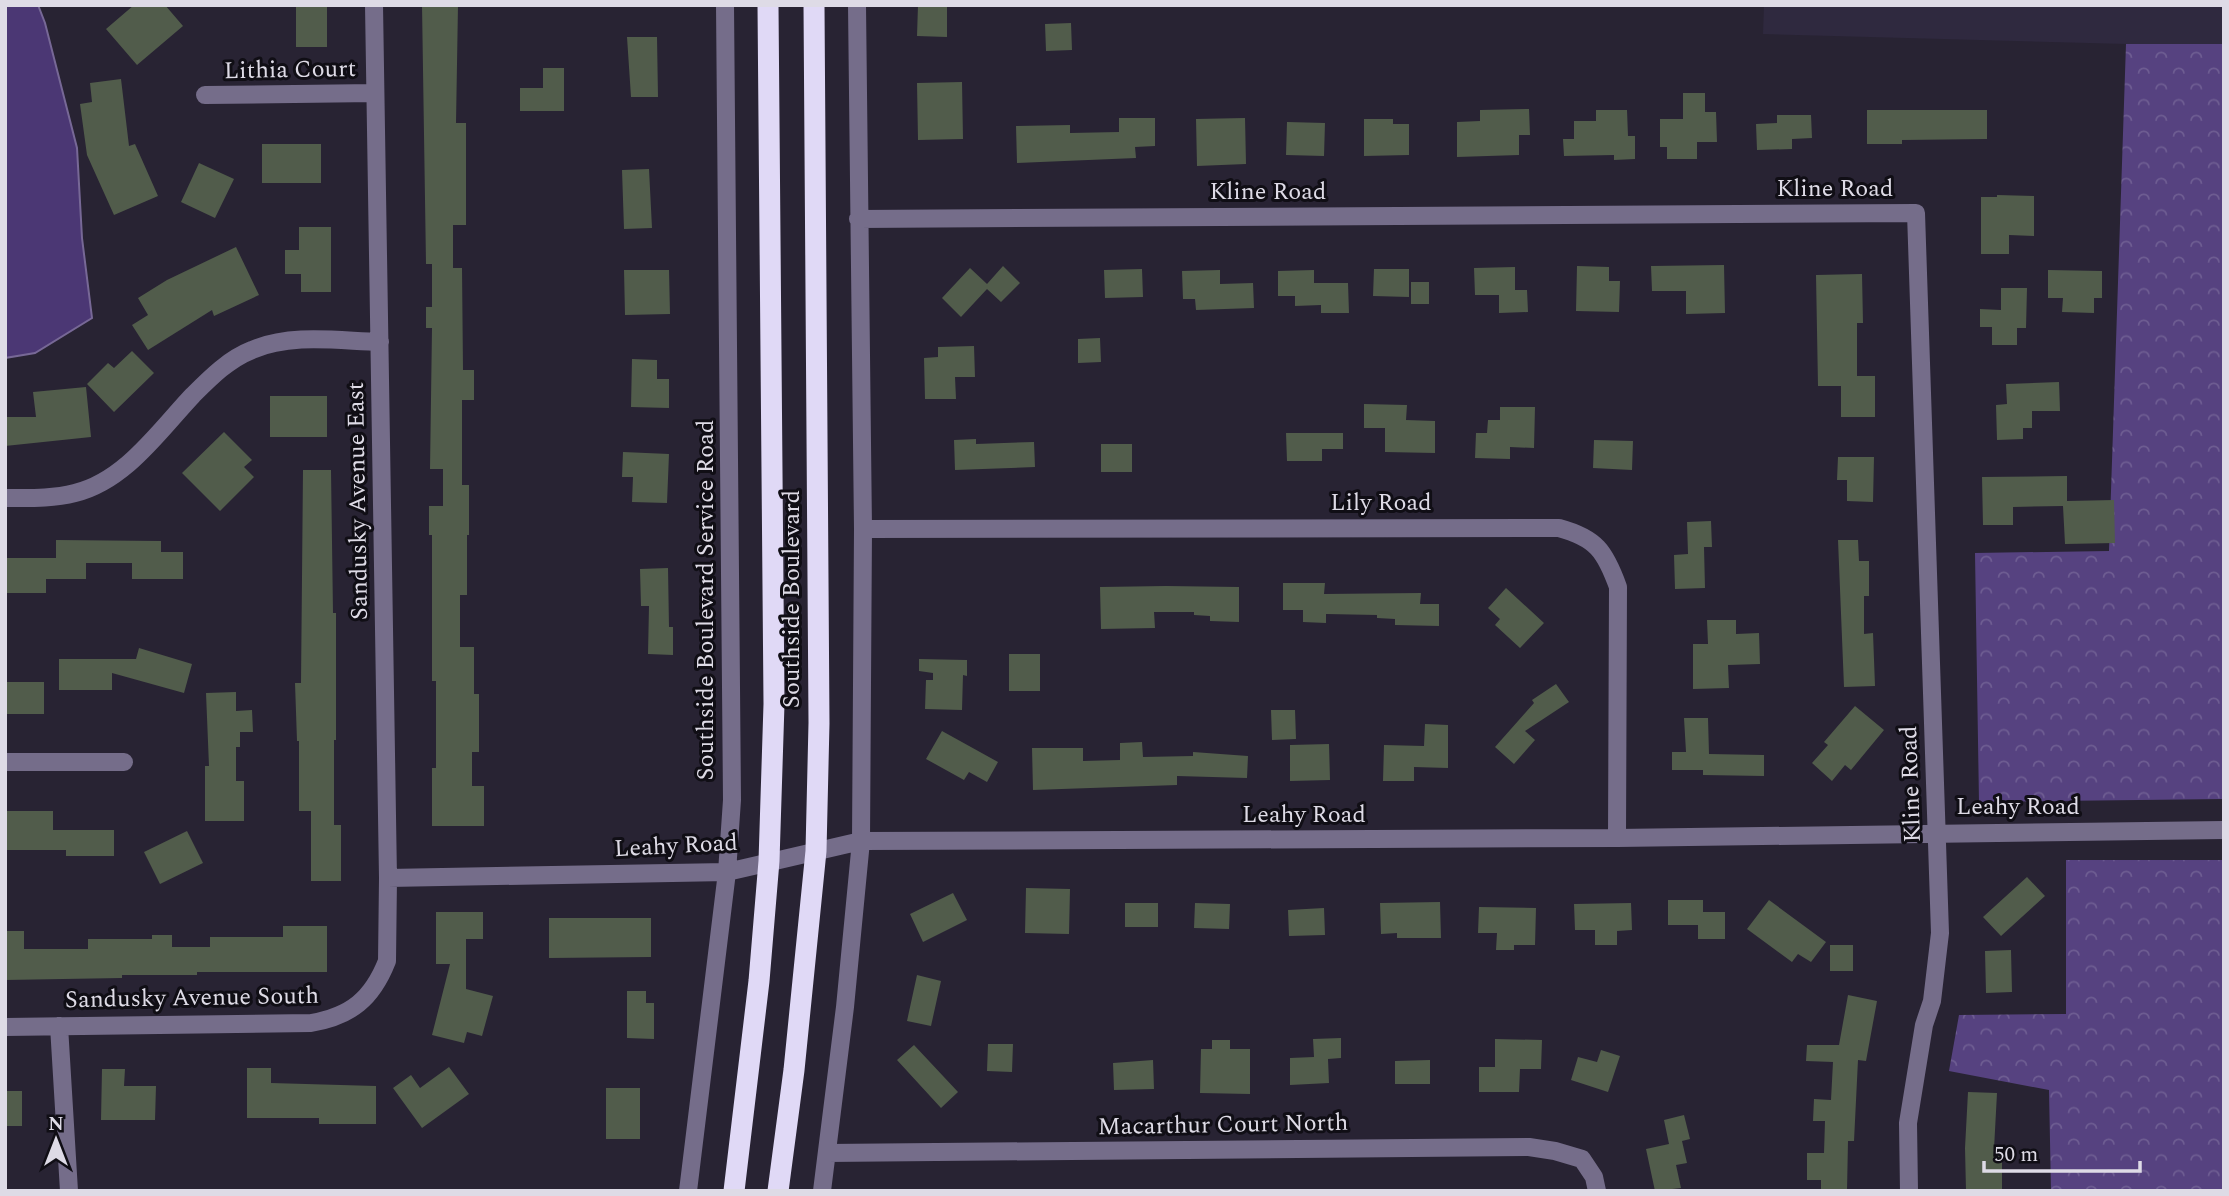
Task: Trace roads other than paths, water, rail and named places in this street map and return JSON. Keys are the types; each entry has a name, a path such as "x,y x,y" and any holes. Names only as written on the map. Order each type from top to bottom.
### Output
{"highway":[{"name":"Southside Boulevard","path":"734,1191 759,981 769,861 774,704 768,5"},
{"name":"Southside Boulevard","path":"778,1191 816,851 819,723 814,5"}],"street":[{"name":"Sandusky Avenue East","path":"370,992 387,961 388,878 374,5"},
{"name":"Southside Boulevard Service Road","path":"688,1191 727,872 732,786 725,5"},
{"path":"822,1191 845,1007 861,841 863,529 857,5"},
{"name":"Lithia Court","path":"205,95 375,93"},
{"name":"Kline Road","path":"858,219 1916,213 1940,933 1933,1001 1924,1025 1908,1123 1909,1191"},
{"path":"5,498 47,498 74,494 113,477 207,381 229,362 252,349 302,340 380,342"},
{"name":"Lily Road","path":"863,529 1559,528 1576,532 1594,542 1608,558 1618,587 1617,838"},
{"path":"5,762 124,762"},
{"name":"Leahy Road","path":"388,878 727,872 861,841 1617,838 2224,830"},
{"name":"Sandusky Avenue South","path":"5,1027 311,1023 331,1020 348,1012 370,992"},
{"path":"59,1026 69,1191"},
{"name":"Macarthur Court North","path":"827,1153 1528,1147 1582,1159 1594,1177 1597,1191"}]}
